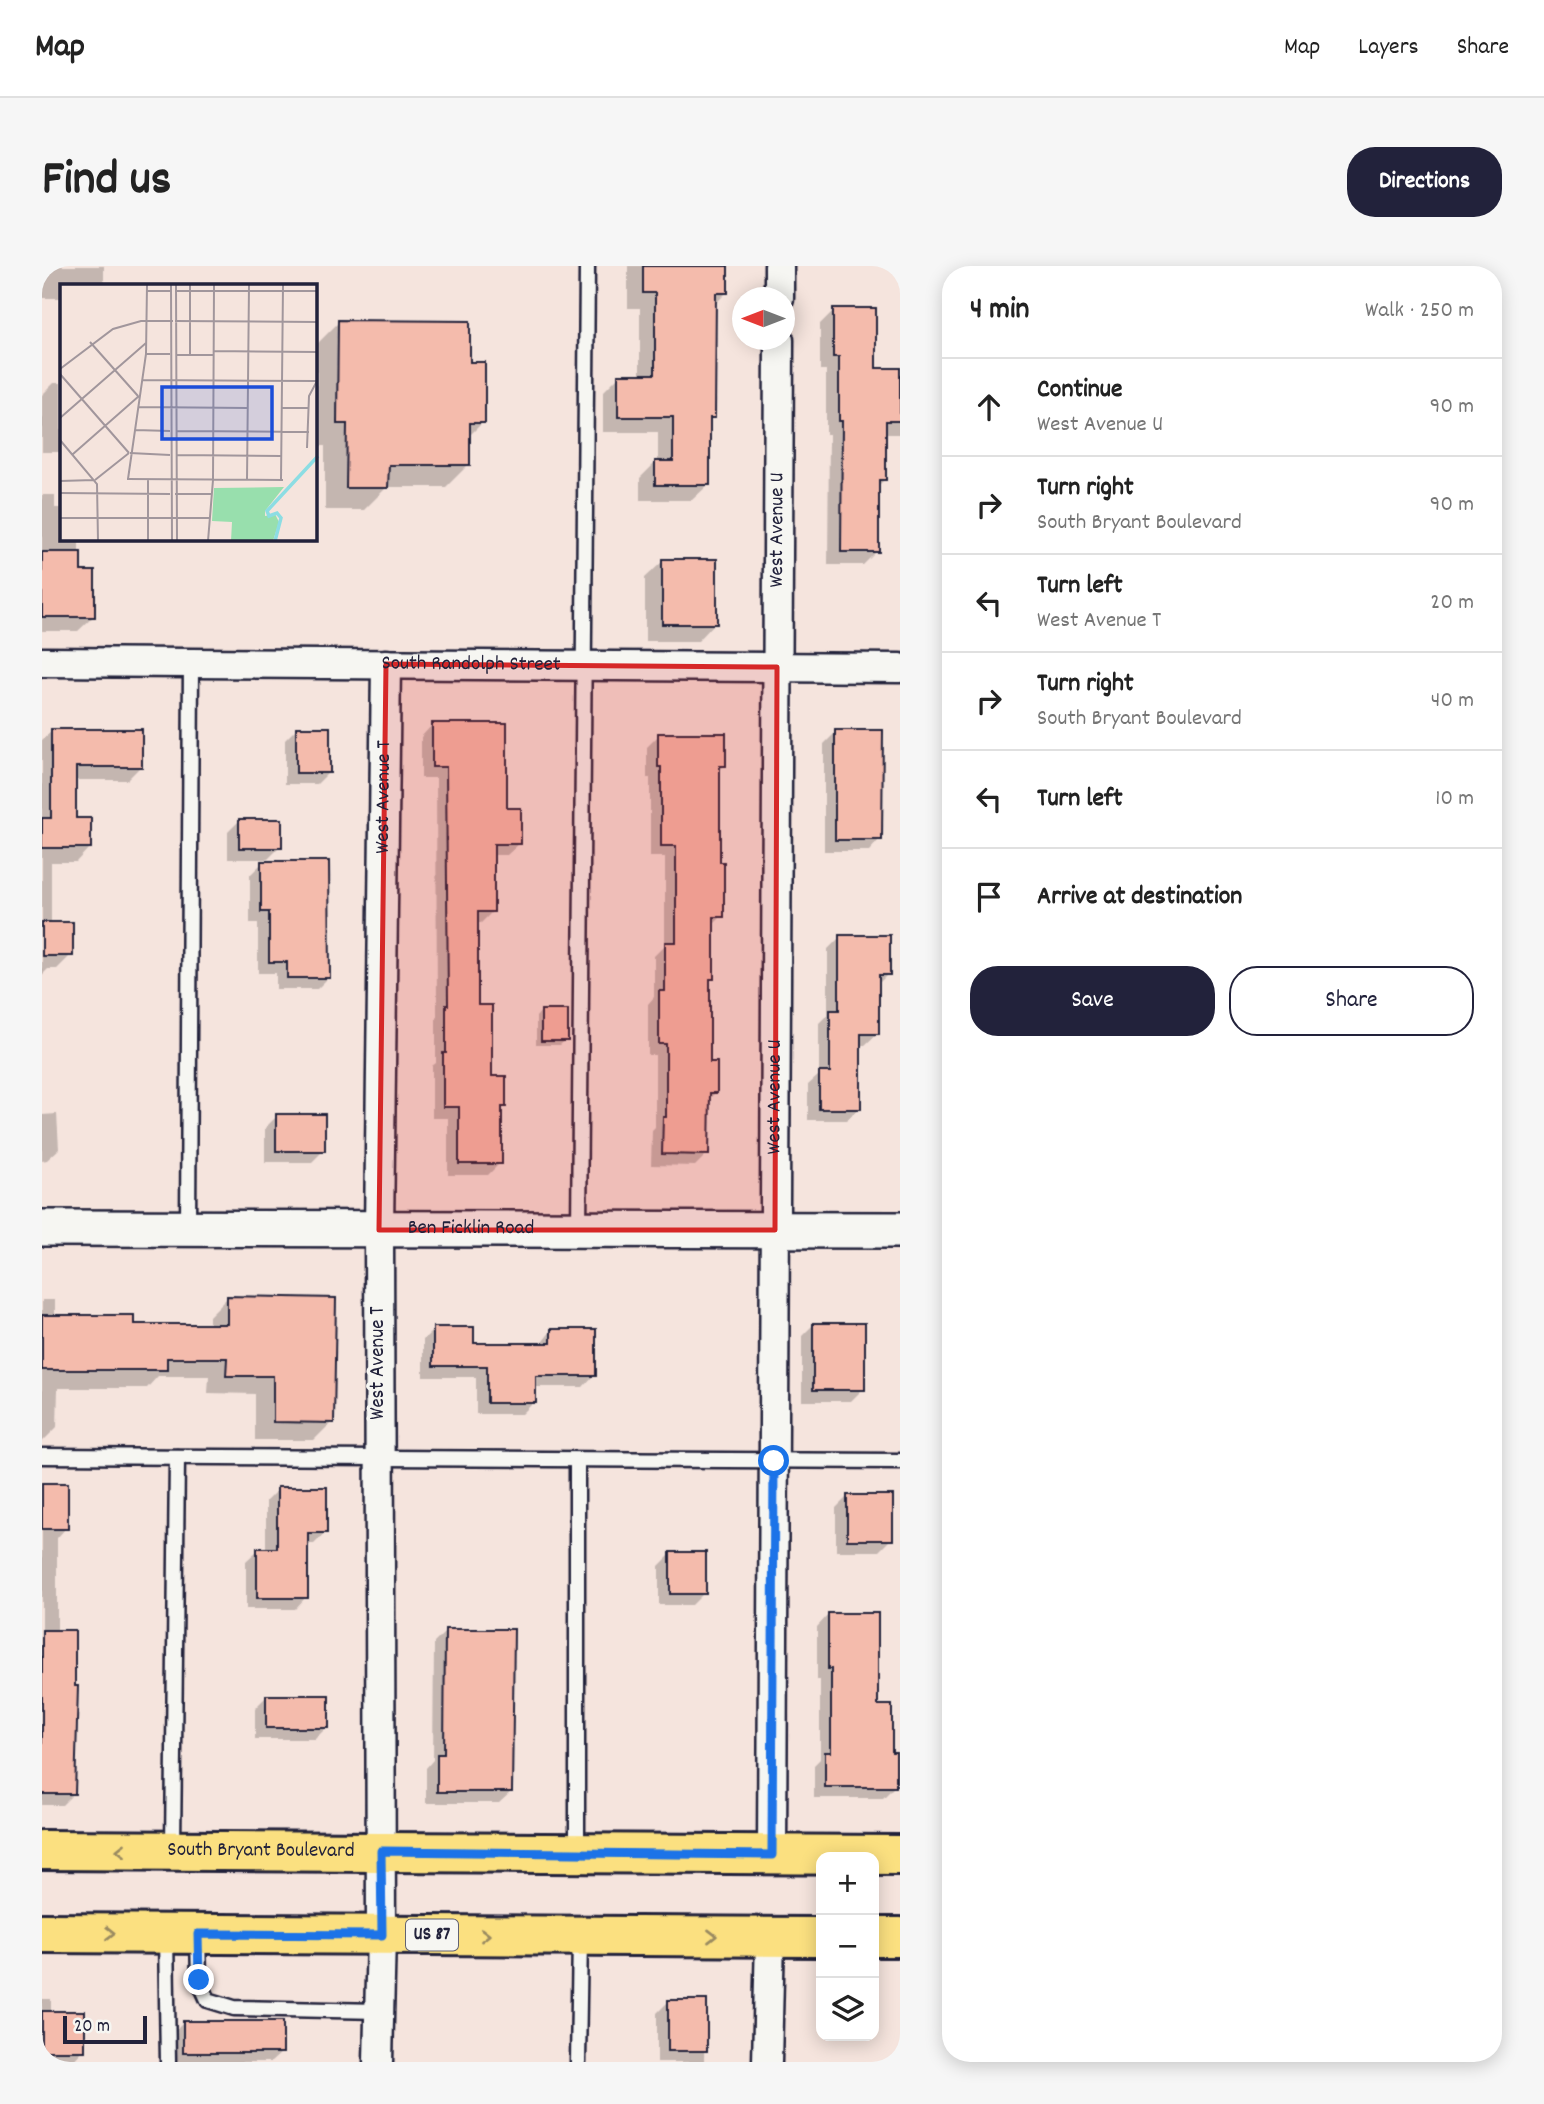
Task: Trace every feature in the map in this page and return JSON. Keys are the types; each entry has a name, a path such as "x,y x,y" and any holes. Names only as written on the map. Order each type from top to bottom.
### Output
{"main road":[{"name":"South Bryant Boulevard","path":"42,1850 900,1855"},
{"name":"US 87","path":"42,1933 816,1937"},
{"path":"879,1937 900,1937"}],"street":[{"path":"779,266 779,287"},
{"name":"West Avenue U","path":"772,1855 779,350"},
{"name":"South Randolph Street","path":"42,663 900,668"},
{"name":"West Avenue T","path":"378,2062 382,1935 379,1230 386,664"},
{"name":"Ben Ficklin Road","path":"42,1228 900,1230"},
{"path":"767,2062 770,1937"}],"lane":[{"path":"579,1230 587,266"},
{"path":"188,1229 191,663"},
{"path":"42,1457 900,1461"},
{"path":"173,1851 177,1457"},
{"path":"576,1460 576,1853"},
{"path":"182,1934 208,2000 234,2008 380,2011"},
{"path":"168,2062 182,1934"},
{"path":"578,2062 580,1936"}],"highlighted area":[{"path":"386,664 777,667 775,1230 379,1230"}],"building":[{"path":"643,266 728,266 728,293 716,293 715,418 710,418 710,485 655,485 655,461 673,461 673,417 618,417 618,374 655,374 655,293 643,293"},
{"path":"833,308 876,308 876,368 900,368 900,421 886,421 886,480 879,480 879,552 841,552 842,421 839,421 839,357 833,357"},
{"path":"338,320 470,321 470,362 485,362 485,423 470,423 470,465 389,465 388,488 346,488 347,424 337,424"},
{"path":"42,552 81,552 81,571 95,571 95,617 42,617"},
{"path":"662,559 717,559 717,624 662,624"},
{"path":"432,723 507,723 507,808 521,808 521,844 494,844 494,912 478,912 478,1005 492,1005 492,1076 506,1076 506,1107 502,1107 502,1164 459,1164 459,1107 443,1107 443,1053 446,1053 448,1005 446,767 432,767"},
{"path":"296,727 330,727 330,773 296,773"},
{"path":"51,729 142,729 142,767 76,767 76,818 91,818 91,848 42,848 42,818 51,818"},
{"path":"835,730 883,730 882,840 835,840"},
{"path":"658,733 726,733 726,766 720,766 720,862 724,862 724,917 714,917 714,979 710,979 710,1062 717,1062 717,1093 710,1093 709,1155 662,1154 663,1117 666,1117 666,1044 659,1044 659,991 665,991 665,942 676,942 676,846 661,846"},
{"path":"239,819 282,819 282,848 239,848"},
{"path":"261,861 329,861 330,978 287,978 287,962 269,962 269,912 261,912"},
{"path":"42,922 73,922 73,956 42,956"},
{"path":"839,935 890,935 890,975 879,975 879,1034 861,1034 861,1109 819,1109 819,1072 830,1072 830,1010 839,1010"},
{"path":"541,1010 568,1010 568,1041 541,1041"},
{"path":"276,1114 325,1114 325,1151 276,1151"},
{"path":"227,1296 336,1298 334,1423 273,1422 273,1376 226,1376 227,1358 167,1358 167,1370 42,1370 42,1315 134,1315 134,1324 227,1324"},
{"path":"813,1323 865,1323 865,1390 813,1390"},
{"path":"433,1327 474,1327 474,1343 551,1343 551,1329 596,1329 596,1376 536,1376 536,1403 487,1403 487,1366 433,1366"},
{"path":"42,1483 68,1483 68,1529 42,1529"},
{"path":"277,1487 327,1487 327,1533 308,1533 308,1598 257,1598 257,1548 277,1548"},
{"path":"847,1495 893,1495 893,1540 847,1540"},
{"path":"670,1552 706,1552 706,1594 670,1594"},
{"path":"828,1613 878,1613 878,1705 892,1705 892,1752 896,1752 896,1787 825,1787 825,1752 831,1752"},
{"path":"445,1629 514,1629 512,1792 437,1792 437,1754 444,1754"},
{"path":"42,1630 75,1630 75,1686 78,1686 75,1794 42,1794"},
{"path":"266,1695 329,1695 329,1728 266,1728"},
{"path":"668,2000 707,2000 707,2051 668,2051"},
{"path":"42,2011 85,2011 85,2051 42,2051"},
{"path":"183,2021 283,2021 283,2053 183,2053"}],"route":[{"path":"199,1980 198,1934 382,1935 381,1851 772,1855 774,1461"}]}
